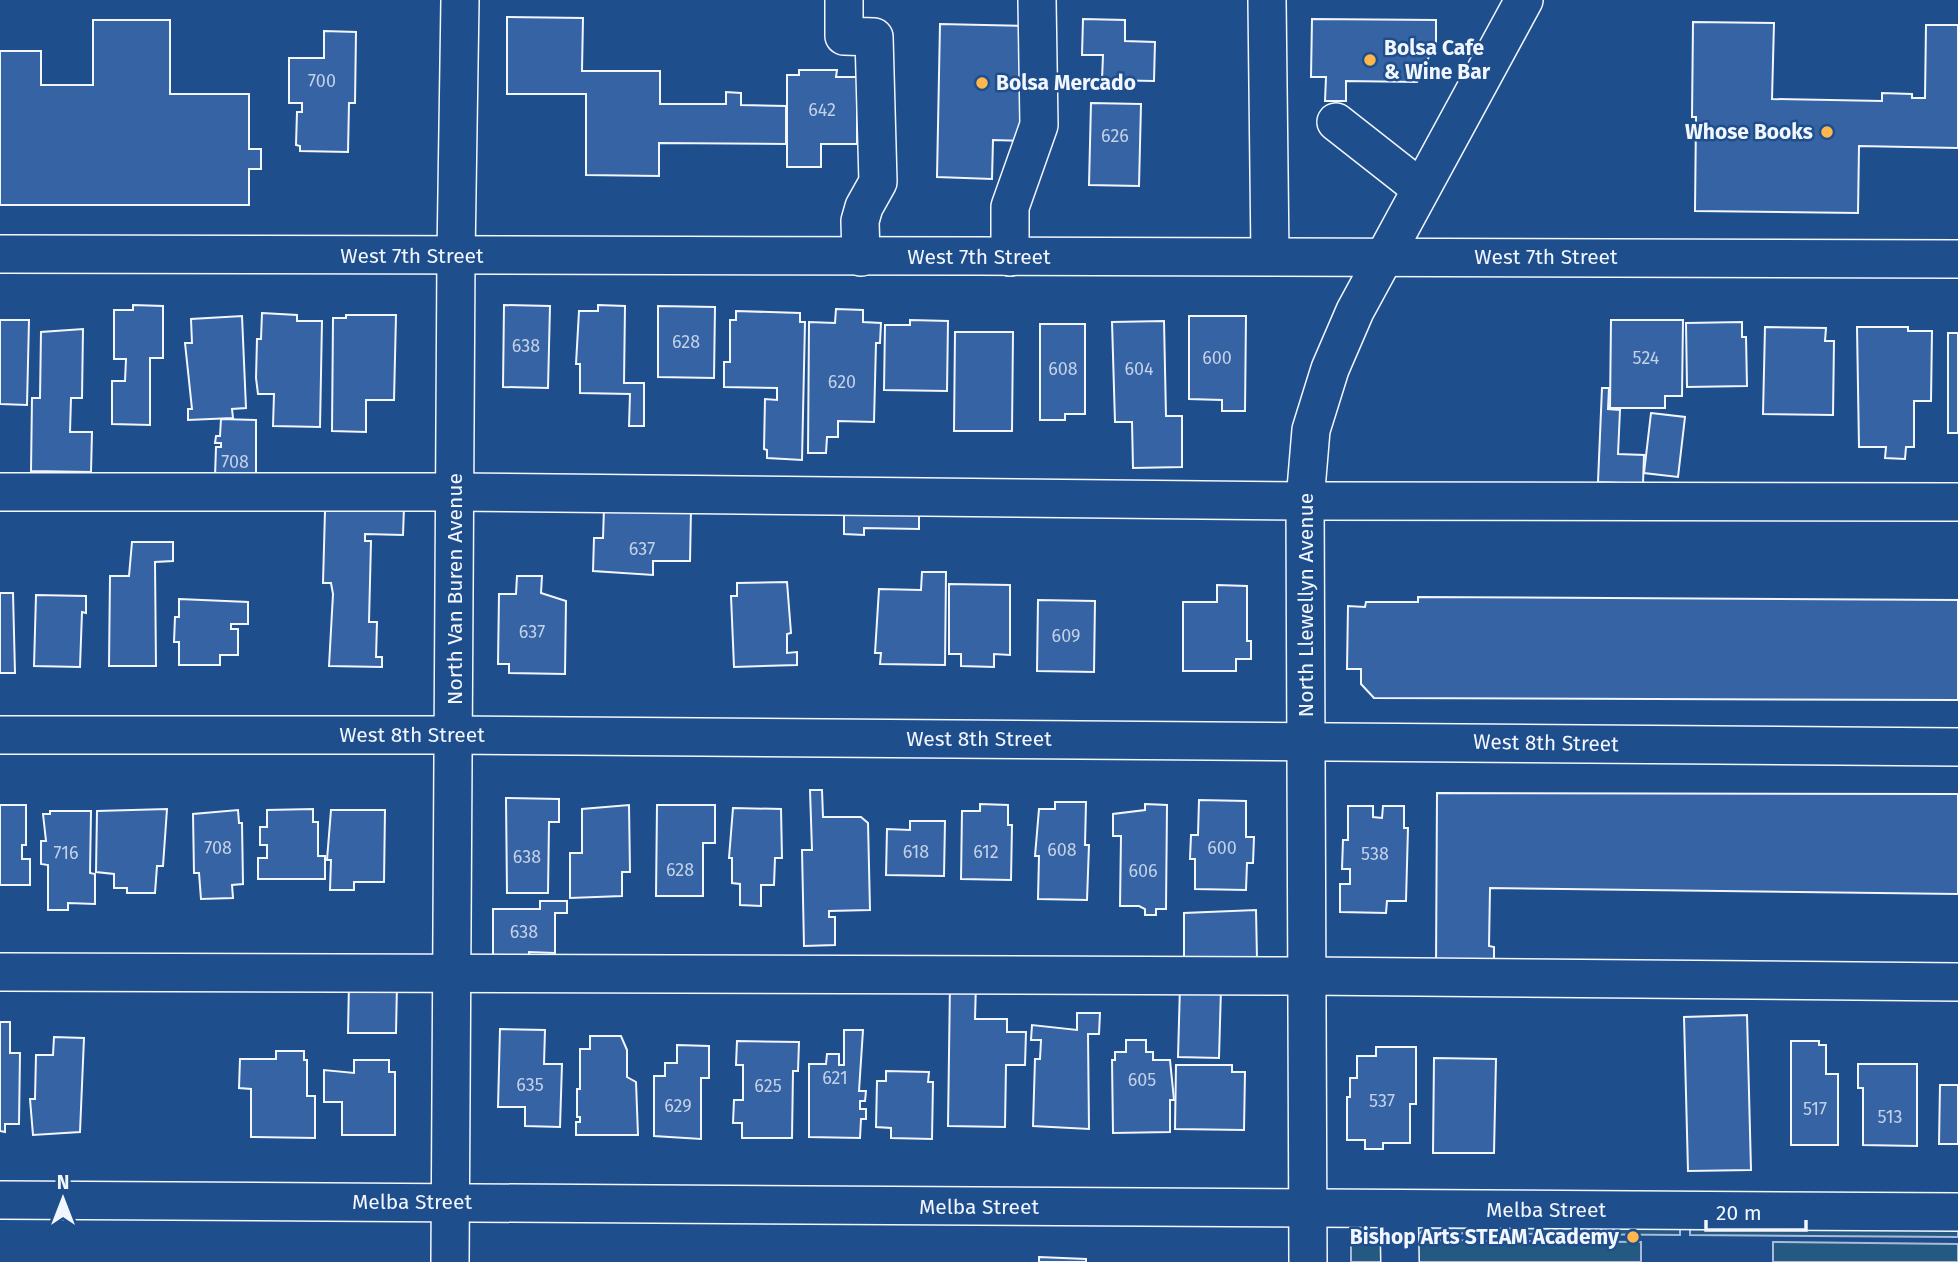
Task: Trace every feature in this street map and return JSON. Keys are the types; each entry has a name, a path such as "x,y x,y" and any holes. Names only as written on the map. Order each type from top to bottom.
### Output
{"street":[{"name":"North Van Buren Avenue","path":"450,1262 460,0"},
{"path":"844,0 844,36 874,37 878,182 864,207 860,221 861,257"},
{"path":"1010,257 1010,207 1040,125 1038,0"},
{"path":"1267,0 1270,256"},
{"name":"North Llewellyn Avenue","path":"1308,1262 1305,501 1311,430 1330,369 1355,311 1524,0"},
{"path":"1336,122 1420,188"},
{"name":"West 7th Street","path":"0,254 1385,256 1958,260"},
{"path":"0,492 455,492 1305,501 1958,502"},
{"name":"West 8th Street","path":"0,735 454,735 1958,747"},
{"path":"0,972 1308,976 1958,982"},
{"name":"Melba Street","path":"0,1200 1958,1212"},
{"path":"1399,1209 1400,1262"}],"shaded area":[{"path":"1425,1228 1680,1229 1680,1235 1420,1233"},
{"path":"1690,1229 1958,1230 1958,1237 1690,1235"},
{"path":"1357,1239 1385,1240 1385,1262 1351,1262 1351,1242"},
{"path":"1417,1240 1641,1242 1641,1262 1417,1262"},
{"path":"1773,1242 1958,1244 1958,1262 1773,1262"}],"building":[{"path":"507,17 583,18 582,71 660,71 660,104 726,104 726,92 741,93 741,105 786,106 786,144 659,143 659,176 586,175 586,94 507,94"},
{"path":"1083,19 1125,20 1125,41 1155,42 1154,81 1102,80 1103,55 1082,55"},
{"name":"Bolsa Cafe & Wine Bar","path":"1312,19 1436,20 1436,42 1417,82 1346,81 1346,101 1325,101 1326,77 1311,77"},
{"path":"93,20 170,20 170,94 249,94 249,149 261,149 261,169 249,169 249,205 0,205 0,51 41,51 41,85 93,85"},
{"name":"Whose Books","path":"1693,22 1774,23 1772,99 1882,101 1882,93 1912,94 1912,98 1925,98 1926,25 1958,25 1958,148 1859,146 1858,213 1695,211"},
{"name":"Bolsa Mercado","path":"940,24 1026,26 1024,141 993,140 992,179 937,177"},
{"path":"324,31 356,32 355,103 349,103 348,152 300,151 300,146 296,145 297,112 302,112 302,103 289,103 289,58 324,58"},
{"path":"799,70 837,70 836,77 857,77 857,144 821,144 821,167 787,167 787,75 799,75"},
{"path":"1091,103 1141,104 1139,186 1089,185"},
{"path":"133,305 163,306 163,358 150,358 150,425 112,424 112,381 125,381 126,359 114,359 114,310 133,310"},
{"path":"504,305 550,306 548,388 503,387"},
{"path":"598,305 625,306 624,383 644,383 644,426 629,426 630,394 580,393 580,364 576,364 579,311 598,311"},
{"path":"658,306 715,307 714,378 658,377"},
{"path":"836,309 863,310 863,322 881,323 880,343 876,343 874,422 838,421 838,437 827,437 826,453 808,453 809,322 835,323"},
{"path":"736,311 800,313 800,322 805,322 802,460 767,458 767,450 764,449 765,399 777,400 777,388 724,387 724,362 730,362 730,320 736,320"},
{"path":"262,313 297,315 297,321 322,321 320,427 273,426 274,394 258,394 256,378 257,339 261,339"},
{"path":"346,315 396,315 394,400 366,400 366,432 332,431 333,318 346,318"},
{"path":"242,316 246,408 232,409 233,418 188,420 188,409 192,409 185,343 192,343 191,319"},
{"path":"1189,316 1246,316 1245,411 1222,411 1222,400 1189,399"},
{"path":"0,320 29,320 27,405 0,404"},
{"path":"910,320 948,321 947,391 884,390 885,325 910,325"},
{"path":"1611,320 1683,320 1682,396 1665,396 1665,408 1610,408"},
{"path":"1164,321 1166,416 1182,416 1182,467 1133,468 1132,422 1115,422 1112,322"},
{"path":"1742,322 1742,337 1746,337 1747,386 1687,387 1686,323"},
{"path":"1040,324 1085,324 1085,414 1065,414 1065,420 1040,420"},
{"path":"1765,327 1826,328 1825,341 1834,341 1833,415 1763,414"},
{"path":"1857,327 1908,327 1908,331 1932,331 1931,401 1914,401 1914,447 1906,447 1905,459 1885,458 1886,447 1859,447"},
{"path":"83,329 82,398 71,398 70,432 92,432 91,472 31,471 32,398 40,398 41,332"},
{"path":"955,332 1013,332 1012,431 954,431"},
{"path":"1948,333 1958,333 1958,433 1948,433"},
{"path":"1602,388 1609,388 1608,409 1620,410 1618,454 1644,455 1643,484 1598,482"},
{"path":"1651,413 1685,417 1678,477 1644,473"},
{"path":"221,419 256,420 256,478 215,477 216,447 221,447 221,443 215,443 216,436 220,436"},
{"path":"844,503 919,504 919,529 864,528 864,535 844,534"},
{"path":"404,507 403,535 365,534 365,541 371,541 369,622 377,622 376,657 382,657 382,667 329,666 333,594 331,583 323,583 325,511"},
{"path":"604,508 691,509 690,561 653,561 653,575 593,571 594,538 603,538"},
{"path":"132,542 173,542 173,561 155,562 156,666 109,666 110,576 129,576"},
{"path":"922,572 946,572 945,665 880,664 881,653 875,653 879,589 921,590"},
{"path":"517,576 542,576 541,593 566,601 565,674 509,673 509,664 498,664 499,594 516,594"},
{"path":"787,582 791,633 787,634 787,653 797,652 797,665 734,667 731,596 737,596 737,583"},
{"path":"949,584 1010,585 1010,655 994,654 994,667 961,666 961,654 949,654"},
{"path":"1217,585 1247,586 1247,641 1251,641 1251,659 1236,659 1236,671 1183,671 1183,602 1217,602"},
{"path":"0,593 13,593 15,673 0,673"},
{"path":"36,595 86,596 86,613 82,612 80,667 34,666"},
{"path":"1418,597 1958,600 1958,700 1374,698 1361,684 1361,669 1347,669 1348,606 1365,607 1366,602 1418,602"},
{"path":"179,599 248,602 248,624 231,624 231,629 238,629 238,655 220,655 220,665 179,665 179,642 174,642"},
{"path":"1038,600 1095,601 1094,672 1037,671"},
{"path":"810,790 822,790 823,817 861,817 868,823 870,910 829,911 829,917 835,917 835,945 804,946 802,850 812,850"},
{"path":"1437,793 1958,794 1958,894 1490,888 1489,946 1494,947 1494,967 1436,967"},
{"path":"506,798 559,799 559,822 549,822 548,893 507,893"},
{"path":"1199,800 1246,801 1246,837 1254,837 1253,863 1247,863 1246,890 1195,889 1195,859 1190,859 1191,835 1198,835"},
{"path":"1055,802 1086,802 1085,845 1089,845 1087,900 1038,899 1039,856 1035,856 1039,809 1055,809"},
{"path":"980,804 1008,805 1008,825 1012,825 1011,880 961,879 962,811 980,811"},
{"path":"1145,804 1167,805 1166,909 1156,909 1156,915 1145,915 1145,909 1139,906 1120,906 1121,836 1113,836 1113,814 1145,810"},
{"path":"0,805 26,805 26,845 22,845 22,859 30,859 30,885 0,885"},
{"path":"629,805 630,872 622,872 622,896 570,898 570,853 582,853 582,809"},
{"path":"657,805 715,805 715,843 703,843 703,896 656,896"},
{"path":"1348,806 1373,806 1373,817 1382,818 1383,806 1404,806 1404,828 1408,828 1406,901 1387,901 1386,913 1340,912 1340,884 1350,884 1350,869 1342,869 1343,840 1348,840"},
{"path":"733,808 781,809 782,858 775,858 774,885 761,885 761,906 740,905 740,884 732,883 732,858 729,858"},
{"path":"167,809 163,866 157,866 155,893 127,893 127,888 114,888 114,874 96,872 97,811"},
{"path":"313,809 313,822 318,822 318,856 325,856 325,879 258,879 258,858 267,858 267,845 260,845 260,827 267,827 267,810"},
{"path":"238,810 239,823 242,823 243,884 232,885 233,898 201,899 199,873 194,873 193,814"},
{"path":"331,810 385,810 384,882 354,882 354,890 330,890 331,860 327,860"},
{"path":"50,811 91,811 90,873 95,874 95,904 68,903 68,910 48,910 48,865 41,864 41,841 46,841 43,814 50,814"},
{"path":"910,821 945,821 944,876 886,875 887,829 910,830"},
{"path":"540,901 567,901 567,913 555,913 555,953 529,952 529,957 493,957 493,909 540,909"},
{"path":"1256,910 1257,959 1184,960 1184,913"},
{"path":"950,982 976,983 975,1019 1007,1019 1007,1032 1026,1032 1025,1065 1006,1065 1005,1127 948,1126"},
{"path":"349,983 397,984 396,1033 348,1033"},
{"path":"1180,986 1221,988 1219,1058 1178,1057"},
{"path":"1077,1013 1100,1013 1099,1034 1088,1034 1089,1129 1033,1126 1035,1059 1040,1059 1041,1040 1031,1040 1032,1025 1077,1030"},
{"path":"1747,1015 1751,1170 1688,1171 1684,1017"},
{"path":"0,1022 10,1022 10,1053 20,1053 19,1124 5,1124 5,1132 0,1131"},
{"path":"500,1029 545,1030 544,1064 562,1064 560,1127 525,1126 525,1107 498,1107"},
{"path":"844,1030 863,1030 859,1091 866,1091 865,1101 860,1101 860,1109 866,1109 866,1119 861,1119 860,1138 809,1137 809,1064 826,1064 827,1054 839,1054 839,1065 844,1065"},
{"path":"590,1036 621,1036 627,1050 627,1077 636,1082 638,1135 576,1135 576,1122 580,1122 580,1117 577,1117 577,1089 580,1089 580,1049 590,1049"},
{"path":"54,1037 84,1038 80,1132 33,1135 30,1099 35,1099 36,1055 53,1055"},
{"path":"1126,1040 1146,1040 1146,1052 1153,1052 1153,1060 1170,1060 1174,1100 1170,1100 1170,1132 1113,1133 1112,1060 1115,1060 1115,1052 1126,1052"},
{"path":"737,1041 799,1042 798,1071 793,1071 792,1138 742,1138 742,1123 733,1123 734,1100 743,1100 743,1065 736,1065"},
{"path":"1791,1041 1819,1041 1819,1045 1826,1045 1826,1074 1838,1074 1838,1145 1791,1145"},
{"path":"677,1045 709,1046 709,1078 701,1078 701,1139 654,1136 654,1076 665,1076 665,1063 677,1063"},
{"path":"1376,1047 1416,1047 1416,1104 1410,1104 1410,1143 1383,1143 1383,1149 1365,1149 1365,1140 1347,1140 1347,1097 1350,1097 1350,1078 1357,1078 1357,1056 1376,1056"},
{"path":"276,1051 304,1051 304,1060 307,1060 307,1096 315,1096 315,1138 251,1137 251,1089 239,1088 240,1059 276,1059"},
{"path":"1434,1058 1496,1059 1494,1153 1433,1153"},
{"path":"354,1060 389,1060 389,1072 395,1072 395,1135 342,1135 342,1102 324,1102 324,1070 354,1073"},
{"path":"1858,1064 1917,1064 1917,1146 1863,1145 1863,1088 1858,1088"},
{"path":"1176,1065 1232,1065 1232,1072 1245,1072 1244,1130 1175,1129"},
{"path":"886,1071 929,1072 928,1082 933,1082 932,1139 891,1138 891,1128 876,1127 877,1081 886,1081"},
{"path":"1940,1085 1958,1085 1958,1144 1939,1144"},
{"path":"1039,1257 1086,1259 1086,1262 1039,1262"}],"place":[{"name":"Bolsa Cafe & Wine Bar","path":"1370,60"},
{"name":"Bolsa Mercado","path":"982,83"},
{"name":"Whose Books","path":"1827,132"},
{"name":"Bishop Arts STEAM Academy","path":"1633,1237"}]}
